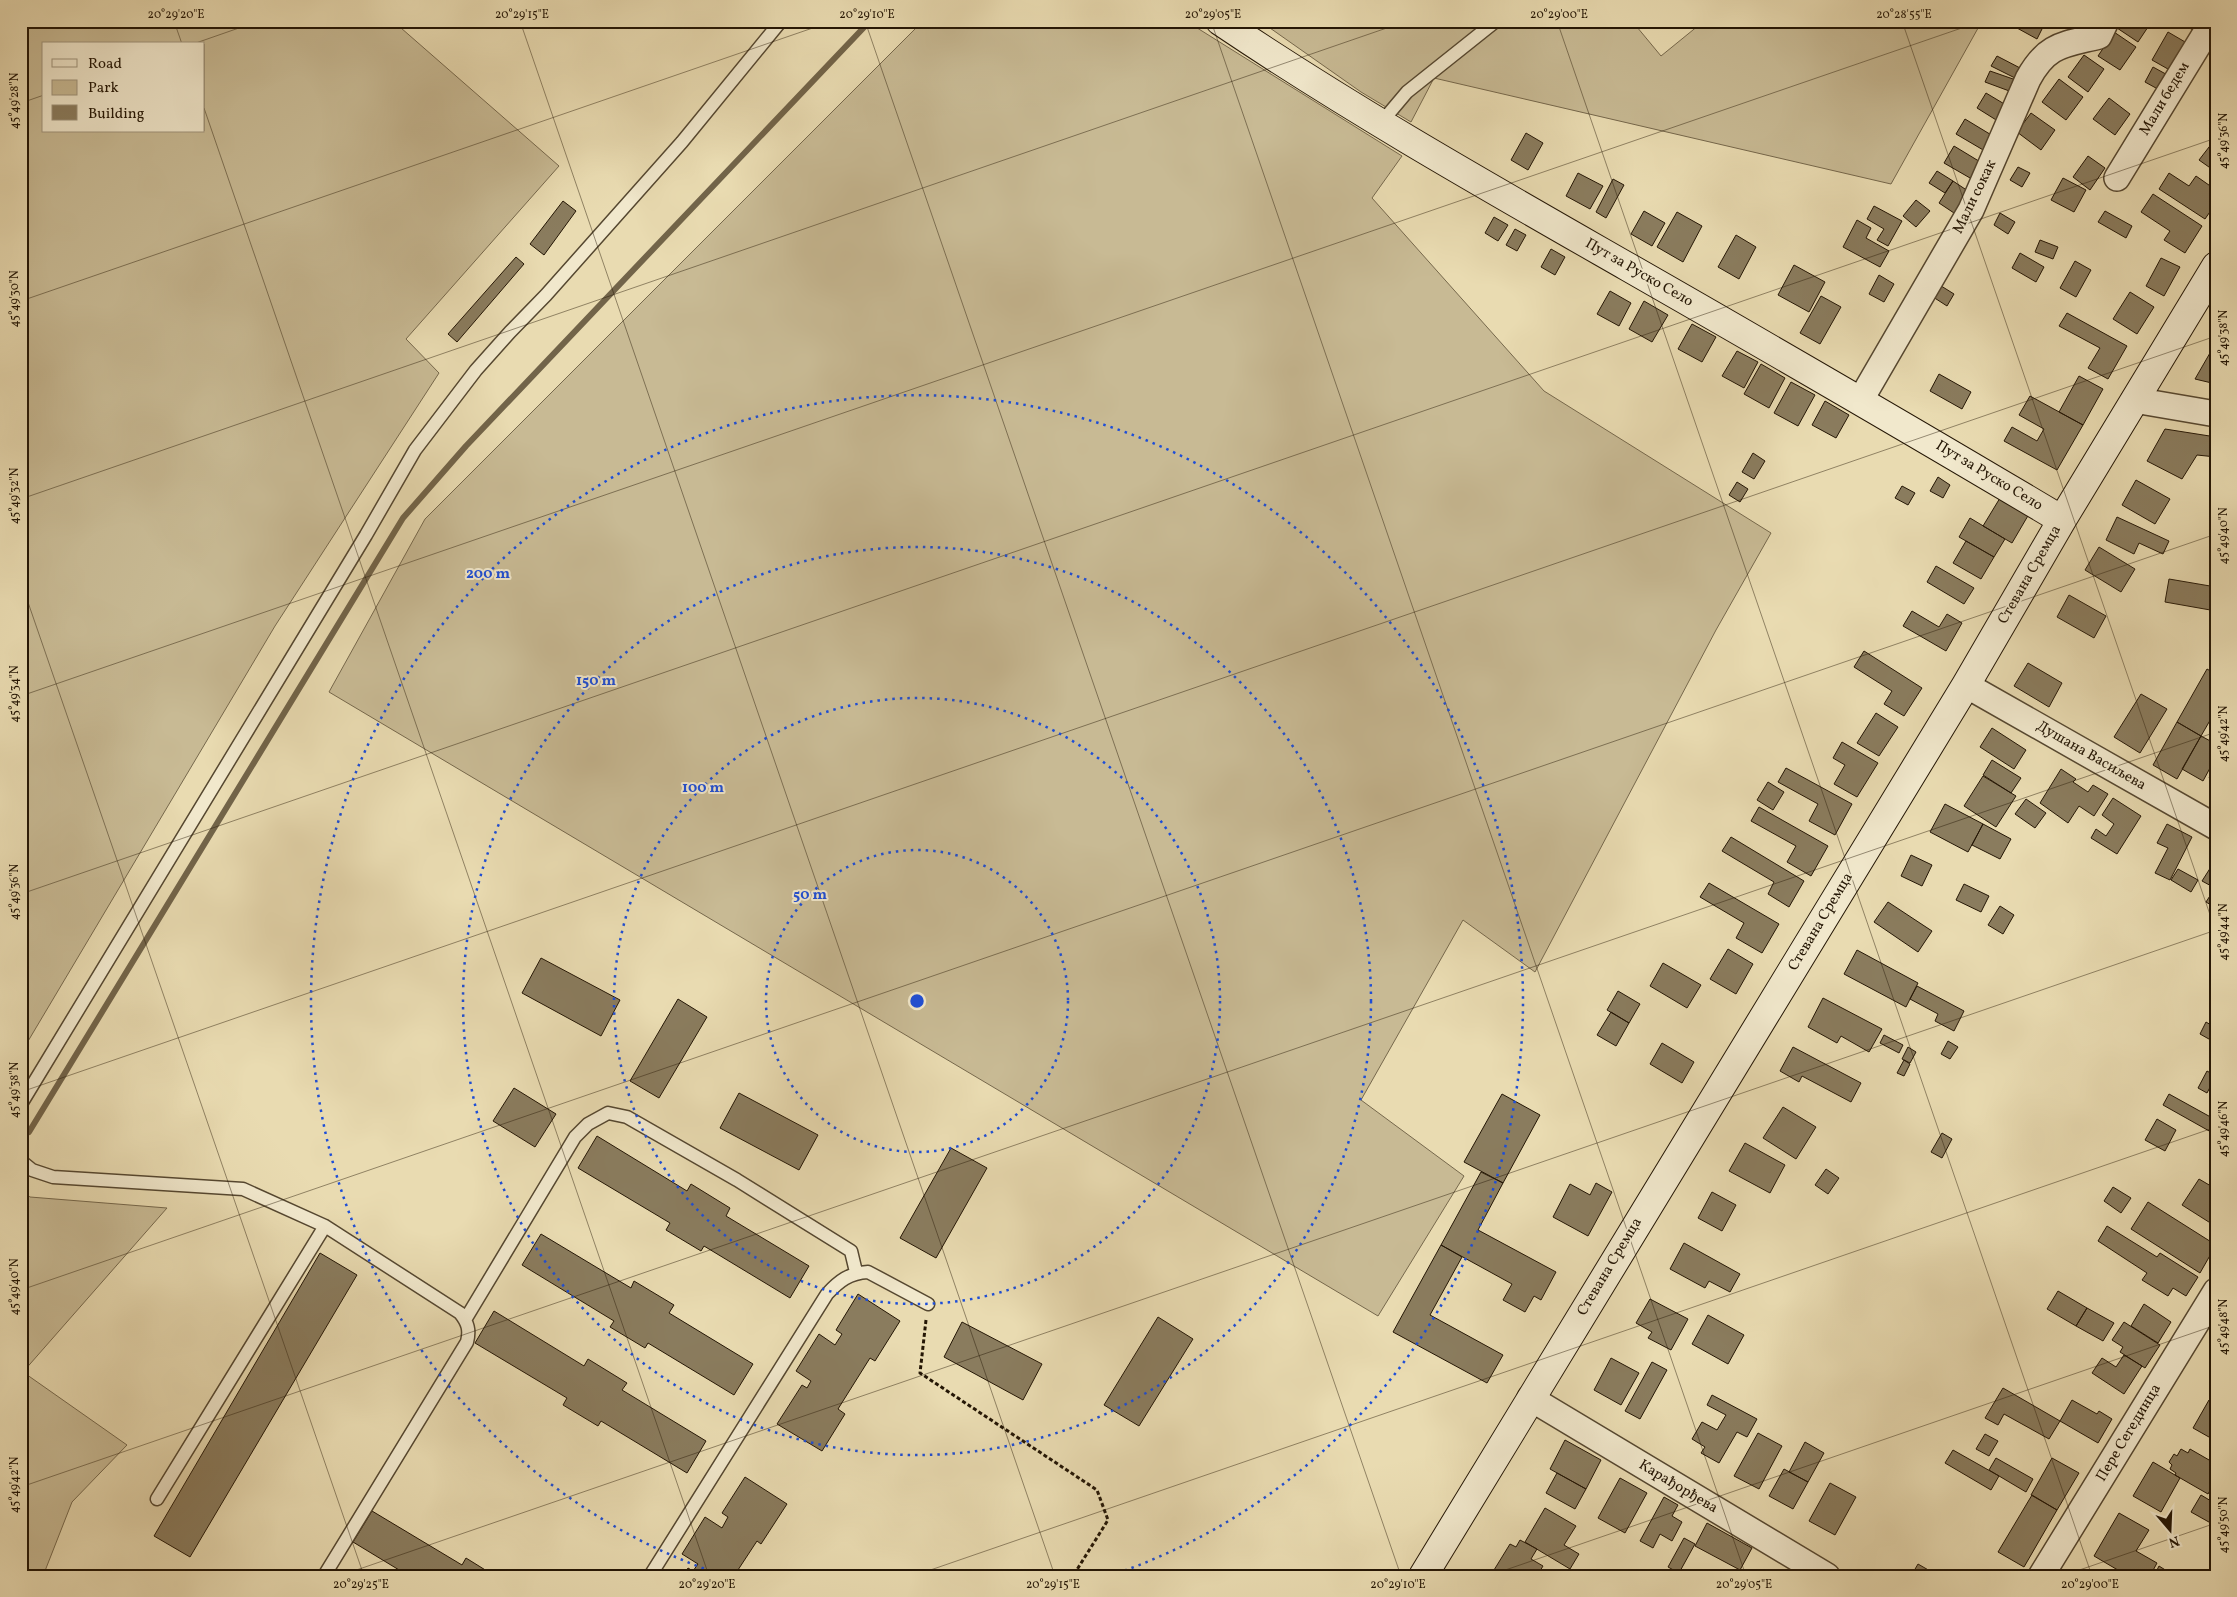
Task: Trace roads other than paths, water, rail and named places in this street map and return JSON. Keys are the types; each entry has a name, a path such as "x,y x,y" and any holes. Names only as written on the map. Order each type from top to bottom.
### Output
{"main road":[{"name":"Пут за Руско Село","path":"1220,21 1295,72 1380,124 2062,520"},
{"name":"Стевана Сремца","path":"1422,1576 1966,685 2062,520 2216,266"}],"street":[{"name":"Мали сокак","path":"1860,401 1971,210 2037,62 2054,47 2099,36 2106,21"},
{"name":"Мали бедем","path":"2117,178 2212,21"},
{"path":"2134,400 2216,414"},
{"name":"Душана Васиљева","path":"1966,685 2216,827"},
{"name":"Пере Сегединца","path":"2041,1576 2216,1291"},
{"name":"Карађорђева","path":"1530,1398 1827,1576"}],"lane":[{"path":"21,1104 421,442 476,370 546,296 676,150 781,21"},
{"path":"1380,124 1407,92 1496,21"},
{"path":"466,1320 575,1137 588,1124 608,1113 627,1117 737,1180 851,1251 856,1272"},
{"path":"21,1162 32,1170 54,1177 243,1189 325,1226 460,1313 466,1320 469,1335 467,1342 324,1576"},
{"path":"156,1500 325,1226"},
{"path":"650,1576 827,1294 846,1276 856,1272 868,1272 928,1304"}],"waterway":[{"path":"29,1132 403,518 466,446 870,21"}]}
